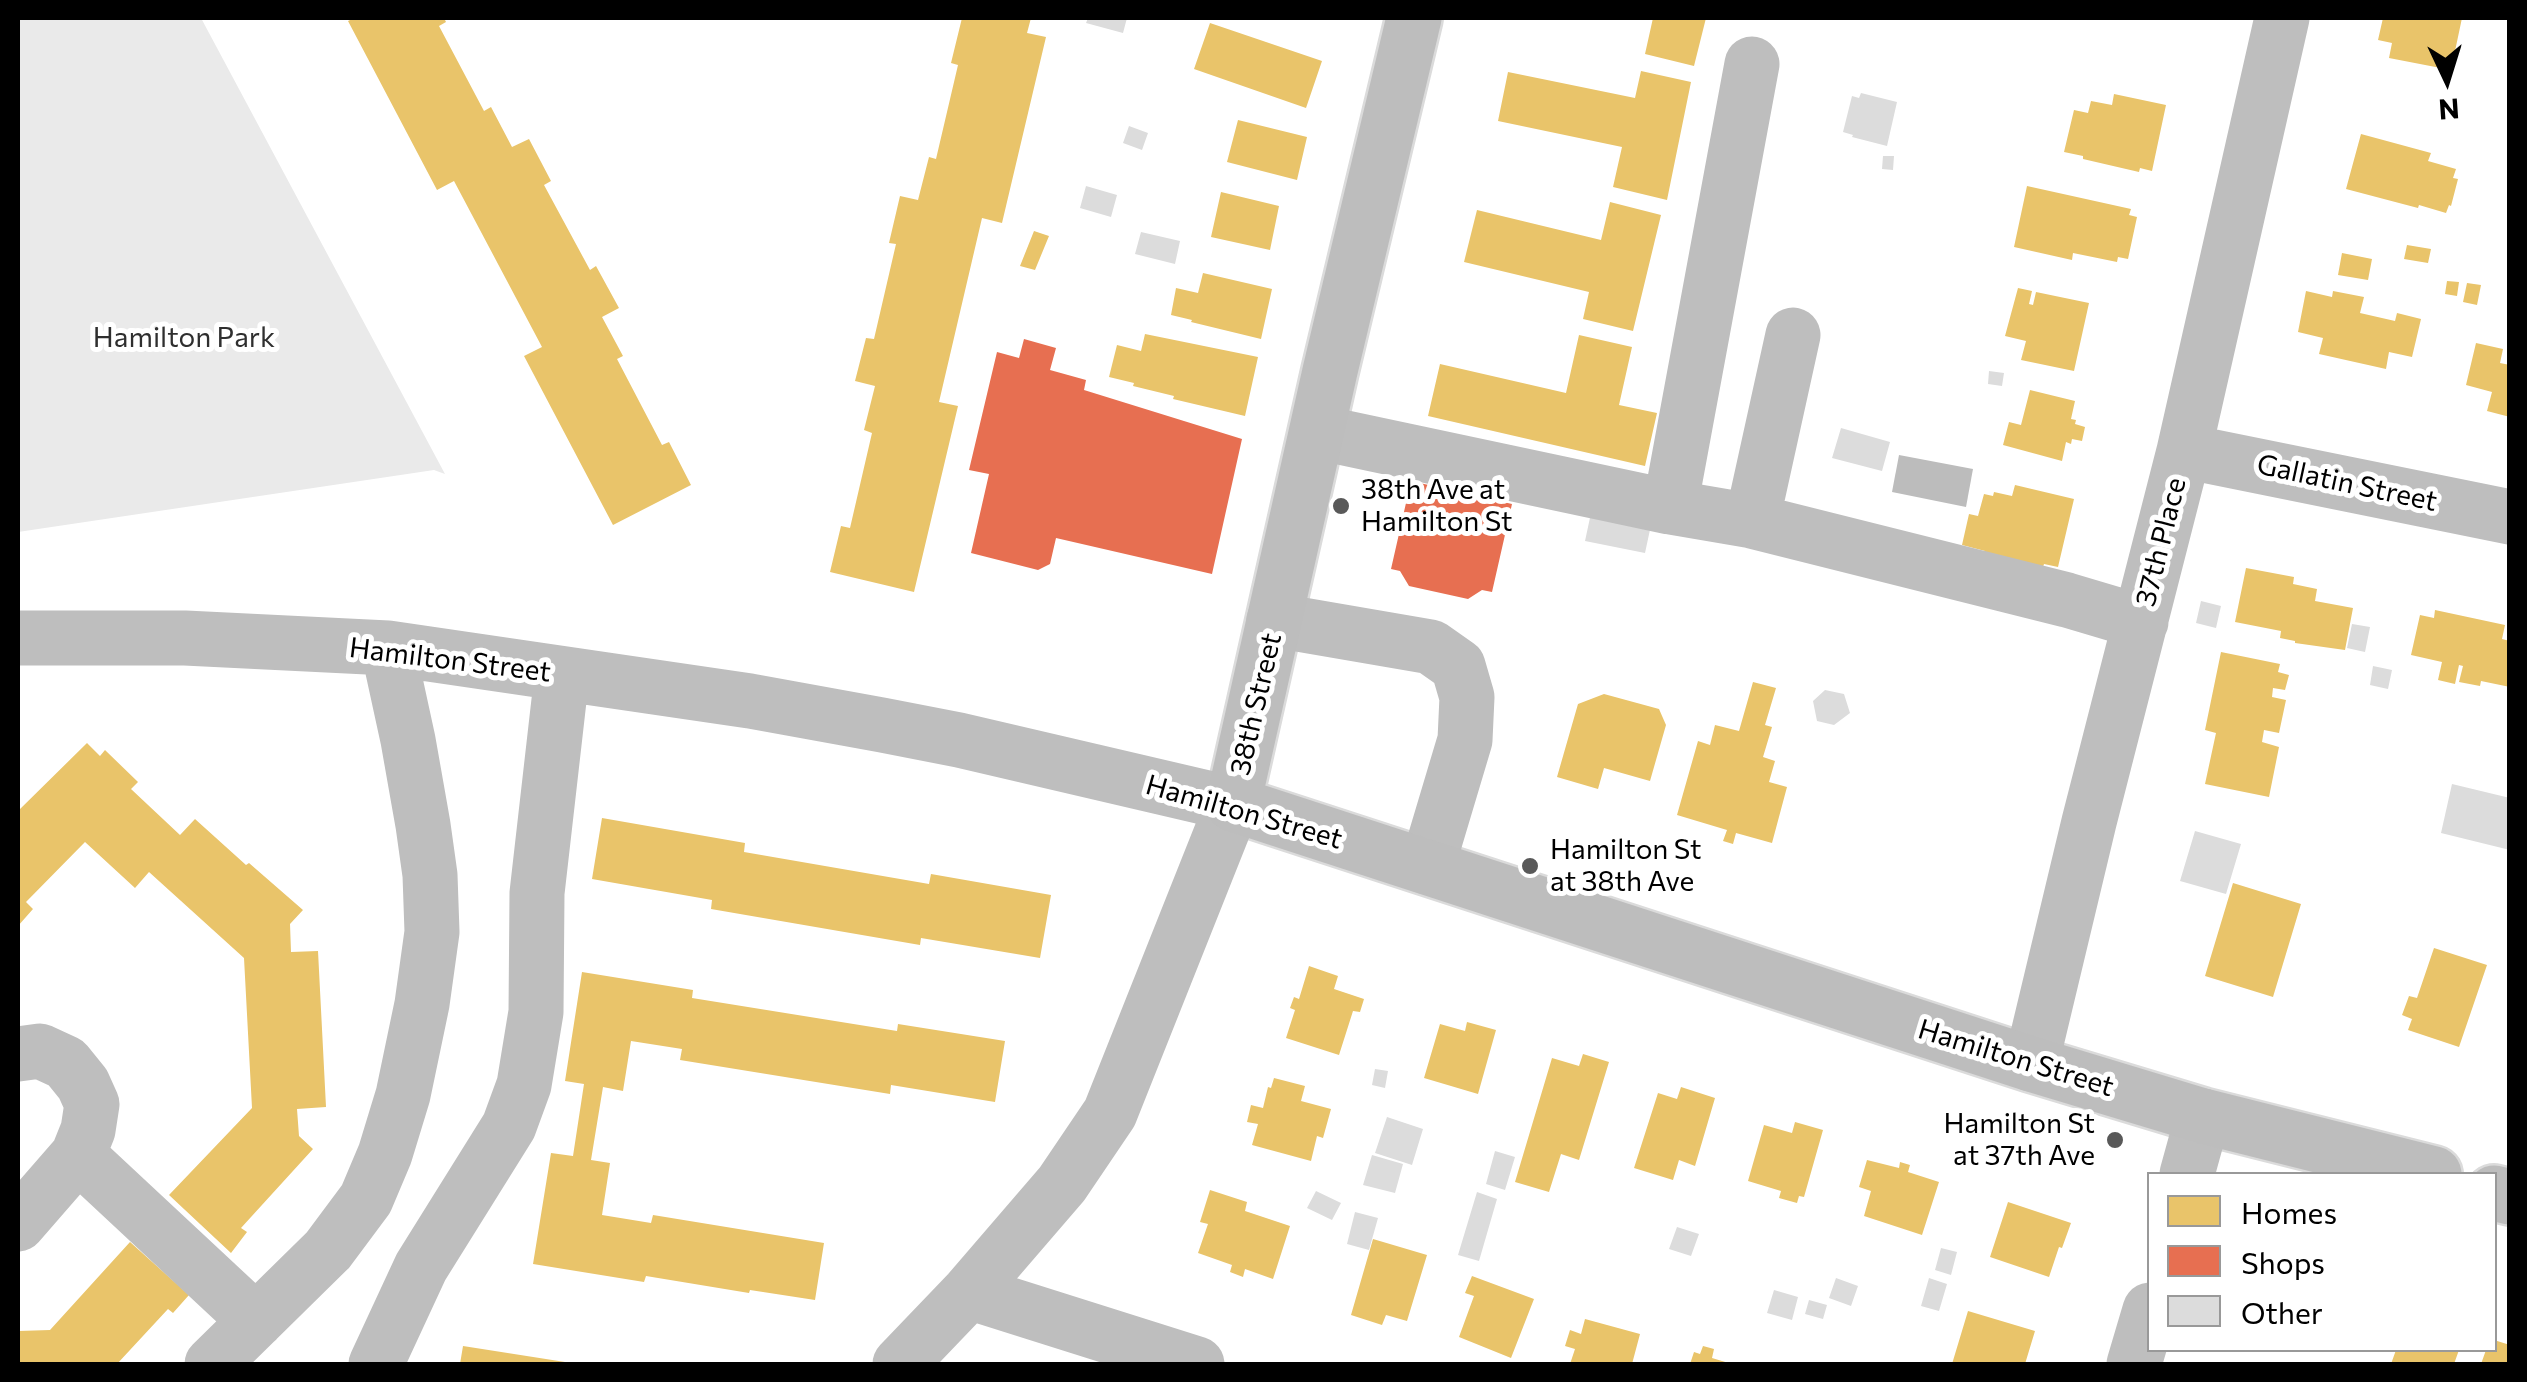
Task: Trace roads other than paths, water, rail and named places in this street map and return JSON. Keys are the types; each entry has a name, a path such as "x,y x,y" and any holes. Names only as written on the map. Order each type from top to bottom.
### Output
{"main road":[{"name":"38th Street","path":"1234,804 1414,18"},
{"name":"Hamilton Street","path":"1234,804 2032,1064 2203,1116 2426,1172"}],"street":[{"name":"37th Place","path":"2032,1064 2184,450 2282,18"},
{"path":"1670,506 1752,64"},
{"path":"1752,521 1792,335"},
{"path":"1317,432 1752,521 2140,622"},
{"name":"Gallatin Street","path":"2184,450 2510,517"},
{"path":"1274,620 1431,647 1458,666 1467,696 1466,740 1428,867"},
{"name":"Hamilton Street","path":"23,650 184,638 388,648 750,701 882,725 1234,804"},
{"path":"212,1364 328,1250 366,1199 403,1094 432,932 430,875 388,648"},
{"path":"376,1364 421,1267 509,1126 524,1085 536,1012 537,894 562,674"},
{"name":"38th Street","path":"900,1364 969,1292 1062,1184 1110,1114 1234,804"},
{"path":"18,1054 40,1051 66,1063 83,1084 92,1104 88,1130 78,1155 18,1224"},
{"path":"2188,1172 2203,1116"},
{"path":"78,1155 256,1322"},
{"path":"969,1292 1197,1364"},
{"path":"2134,1364 2147,1320"}],"place":[{"name":"38th Ave at Hamilton St","path":"1341,506"},
{"name":"Hamilton St at 38th Ave","path":"1530,866"},
{"name":"Hamilton St at 37th Ave","path":"2115,1140"}],"park label":[{"name":"Hamilton Park","path":"184,338"}]}
